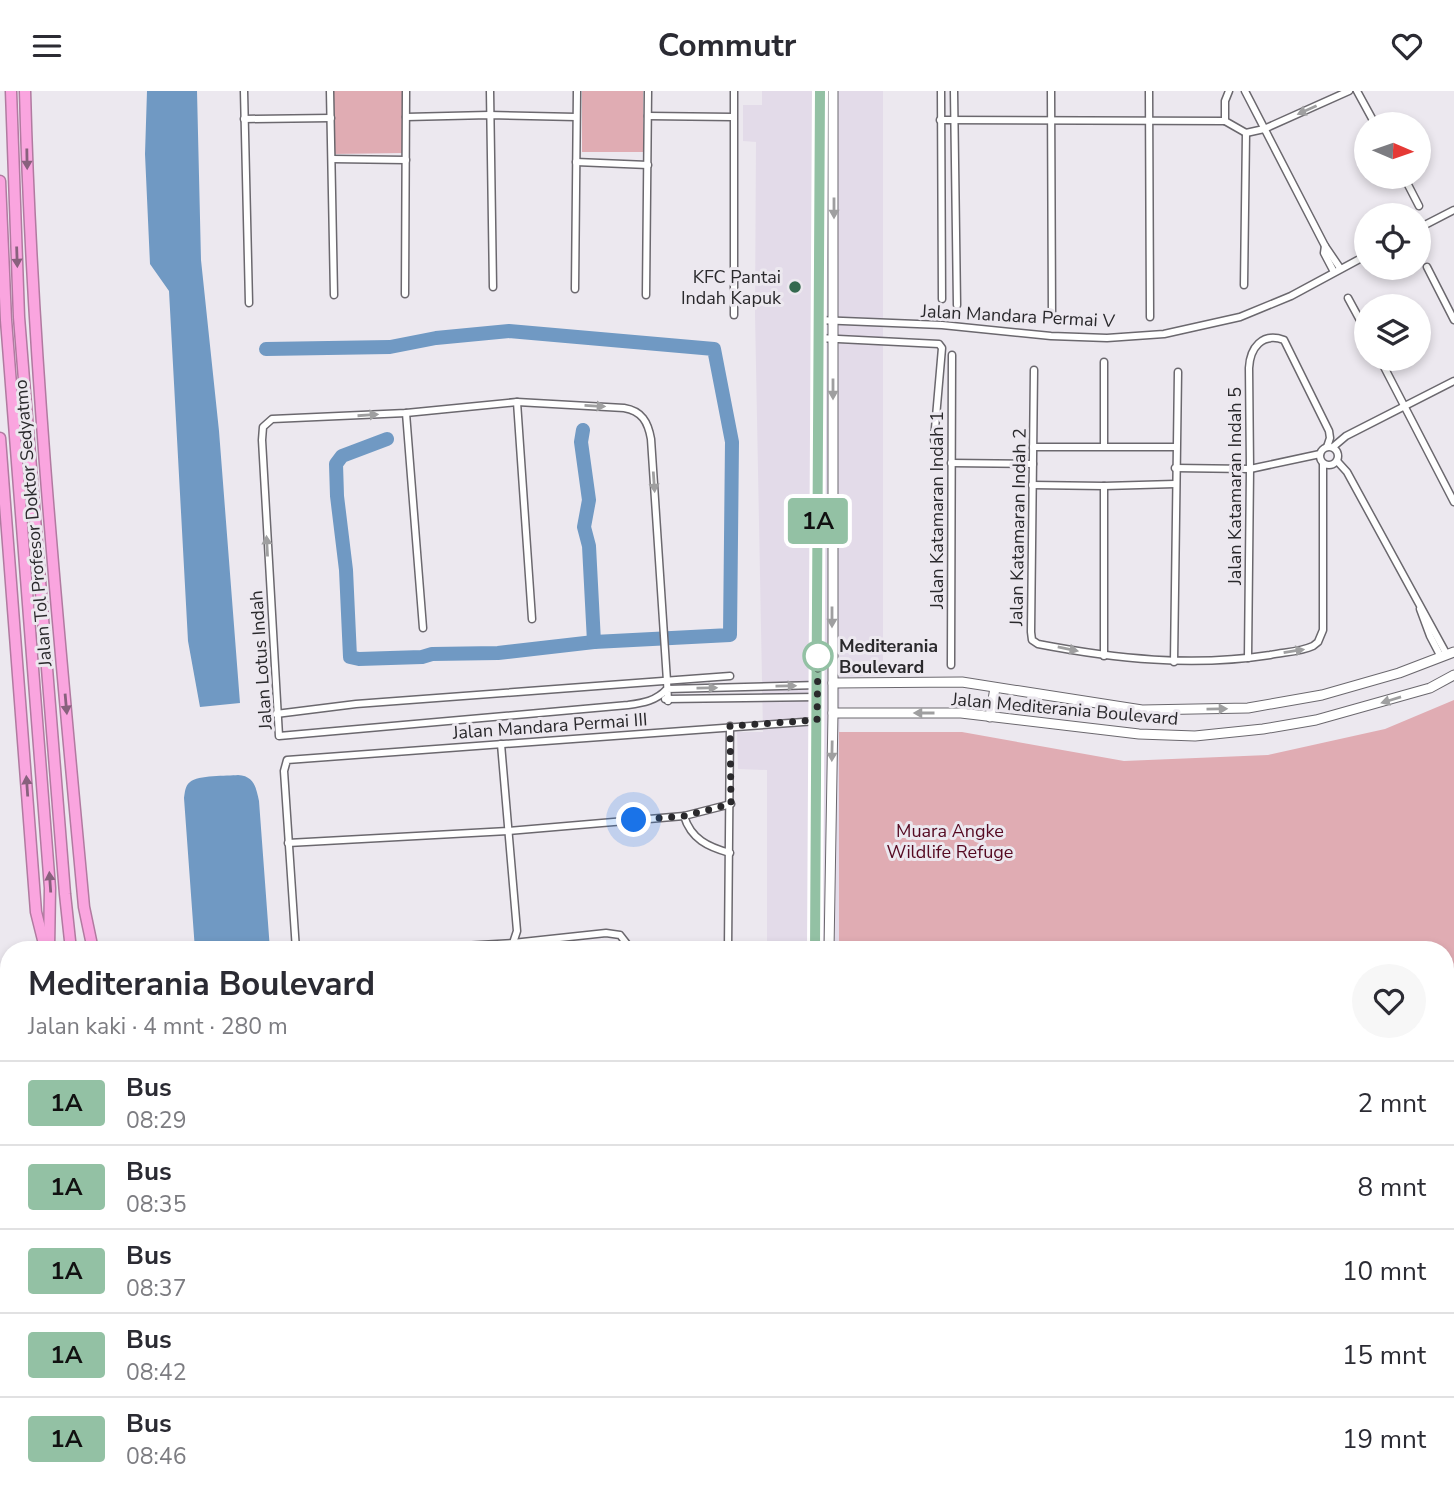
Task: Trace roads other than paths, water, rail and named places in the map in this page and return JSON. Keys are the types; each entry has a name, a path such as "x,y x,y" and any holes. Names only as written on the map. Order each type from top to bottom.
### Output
{"highway":[{"name":"Jalan Tol Profesor Doktor Sedyatmo","path":"11,91 19,317 71,941"},
{"name":"Jalan Tol Profesor Doktor Sedyatmo","path":"25,91 34,312 43,429 84,907 91,941"},
{"name":"Jalan Tol Profesor Doktor Sedyatmo","path":"0,181 6,320 50,888 48,941"},
{"name":"Jalan Tol Profesor Doktor Sedyatmo","path":"0,437 36,912 45,941"}],"street":[{"path":"244,91 249,303"},
{"path":"330,91 334,295"},
{"path":"405,295 406,91"},
{"path":"490,91 493,286"},
{"path":"575,289 577,91"},
{"path":"646,295 648,91"},
{"path":"734,91 734,315"},
{"path":"815,941 820,91"},
{"path":"829,941 833,713 833,91"},
{"path":"941,91 942,299"},
{"path":"954,91 957,305"},
{"path":"1051,91 1052,316"},
{"path":"1149,91 1150,317"},
{"path":"1225,121 1225,101 1229,91"},
{"path":"1245,91 1325,246 1324,253 1337,270"},
{"path":"940,120 1225,121 1246,133 1264,129 1349,91"},
{"path":"1357,91 1368,112"},
{"path":"648,116 733,117"},
{"path":"406,117 576,117"},
{"path":"244,119 331,118"},
{"path":"1244,285 1246,133"},
{"path":"332,159 406,160"},
{"path":"576,162 648,165"},
{"path":"1431,222 1454,210"},
{"name":"Jalan Mandara Permai V","path":"818,320 942,325 1051,336 1107,338 1164,334 1240,317 1291,296 1354,262"},
{"path":"1431,275 1454,320"},
{"path":"1348,298 1354,309"},
{"name":"Jalan Katamaran Indah 1","path":"818,338 939,344 942,348 934,440"},
{"name":"Jalan Katamaran Indah 5","path":"1248,658 1250,353 1261,341 1276,338 1284,340 1329,431 1330,447"},
{"name":"Jalan Katamaran Indah 1","path":"950,665 952,355"},
{"path":"1104,362 1104,446"},
{"name":"Jalan Katamaran Indah 2","path":"1034,370 1032,640 1038,644 1104,656 1174,662 1248,658 1307,649 1320,638 1323,622 1323,464"},
{"path":"1387,371 1454,502"},
{"path":"1174,662 1178,372"},
{"path":"1175,468 1250,469 1320,454 1346,436 1454,381"},
{"path":"517,402 532,619"},
{"name":"Jalan Lotus Indah","path":"661,696 648,702 628,705 279,736 263,426 272,419 406,413 517,402 632,409 642,416 648,425 651,439 668,701"},
{"path":"406,413 423,628"},
{"path":"1033,447 1175,447"},
{"path":"1320,454 1323,464 1328,466 1337,461 1339,456 1330,447"},
{"path":"1337,461 1347,472 1420,609 1430,636 1447,655"},
{"path":"951,463 1033,464"},
{"path":"1032,485 1175,484"},
{"path":"1104,486 1104,656"},
{"path":"818,697 823,685 824,658 832,650"},
{"name":"Jalan Mediterania Boulevard","path":"832,683 962,683 1142,710 1248,708 1321,695 1399,673 1447,655"},
{"name":"Jalan Mediterania Boulevard","path":"833,713 961,713 1139,734 1195,736 1263,729 1315,719 1430,688 1454,675"},
{"path":"276,714 356,704 730,676"},
{"path":"818,685 667,689 661,696 668,701 818,697"},
{"path":"990,717 995,688"},
{"name":"Jalan Mandara Permai III","path":"288,843 284,771 285,761 290,759 817,720"},
{"path":"728,941 730,726"},
{"path":"501,744 517,932 514,941"},
{"path":"295,941 288,843 508,831 684,816 731,804"},
{"path":"684,816 687,826 697,839 714,849 730,853"},
{"path":"532,941 606,933 620,935 625,941"}],"water":[{"path":"147,91 197,91 201,260 219,431 240,703 200,707 188,641 169,291 150,264 145,154"},
{"path":"213,776 243,776 251,780 255,787 259,801 269,941 194,941 185,789 194,780"}],"waterway":[{"path":"266,349 390,347 436,338 509,331 714,349 732,442 730,635 594,642 498,653 359,659 350,657 346,570 336,464 342,456 387,439"},
{"path":"583,430 581,442 589,500 584,527 589,546 594,642"}],"place":[{"name":"KFC Pantai Indah Kapuk","path":"795,287"},
{"name":"Mediterania Boulevard","path":"818,656"}],"park label":[{"name":"Muara Angke Wildlife Refuge","path":"950,842"}]}
